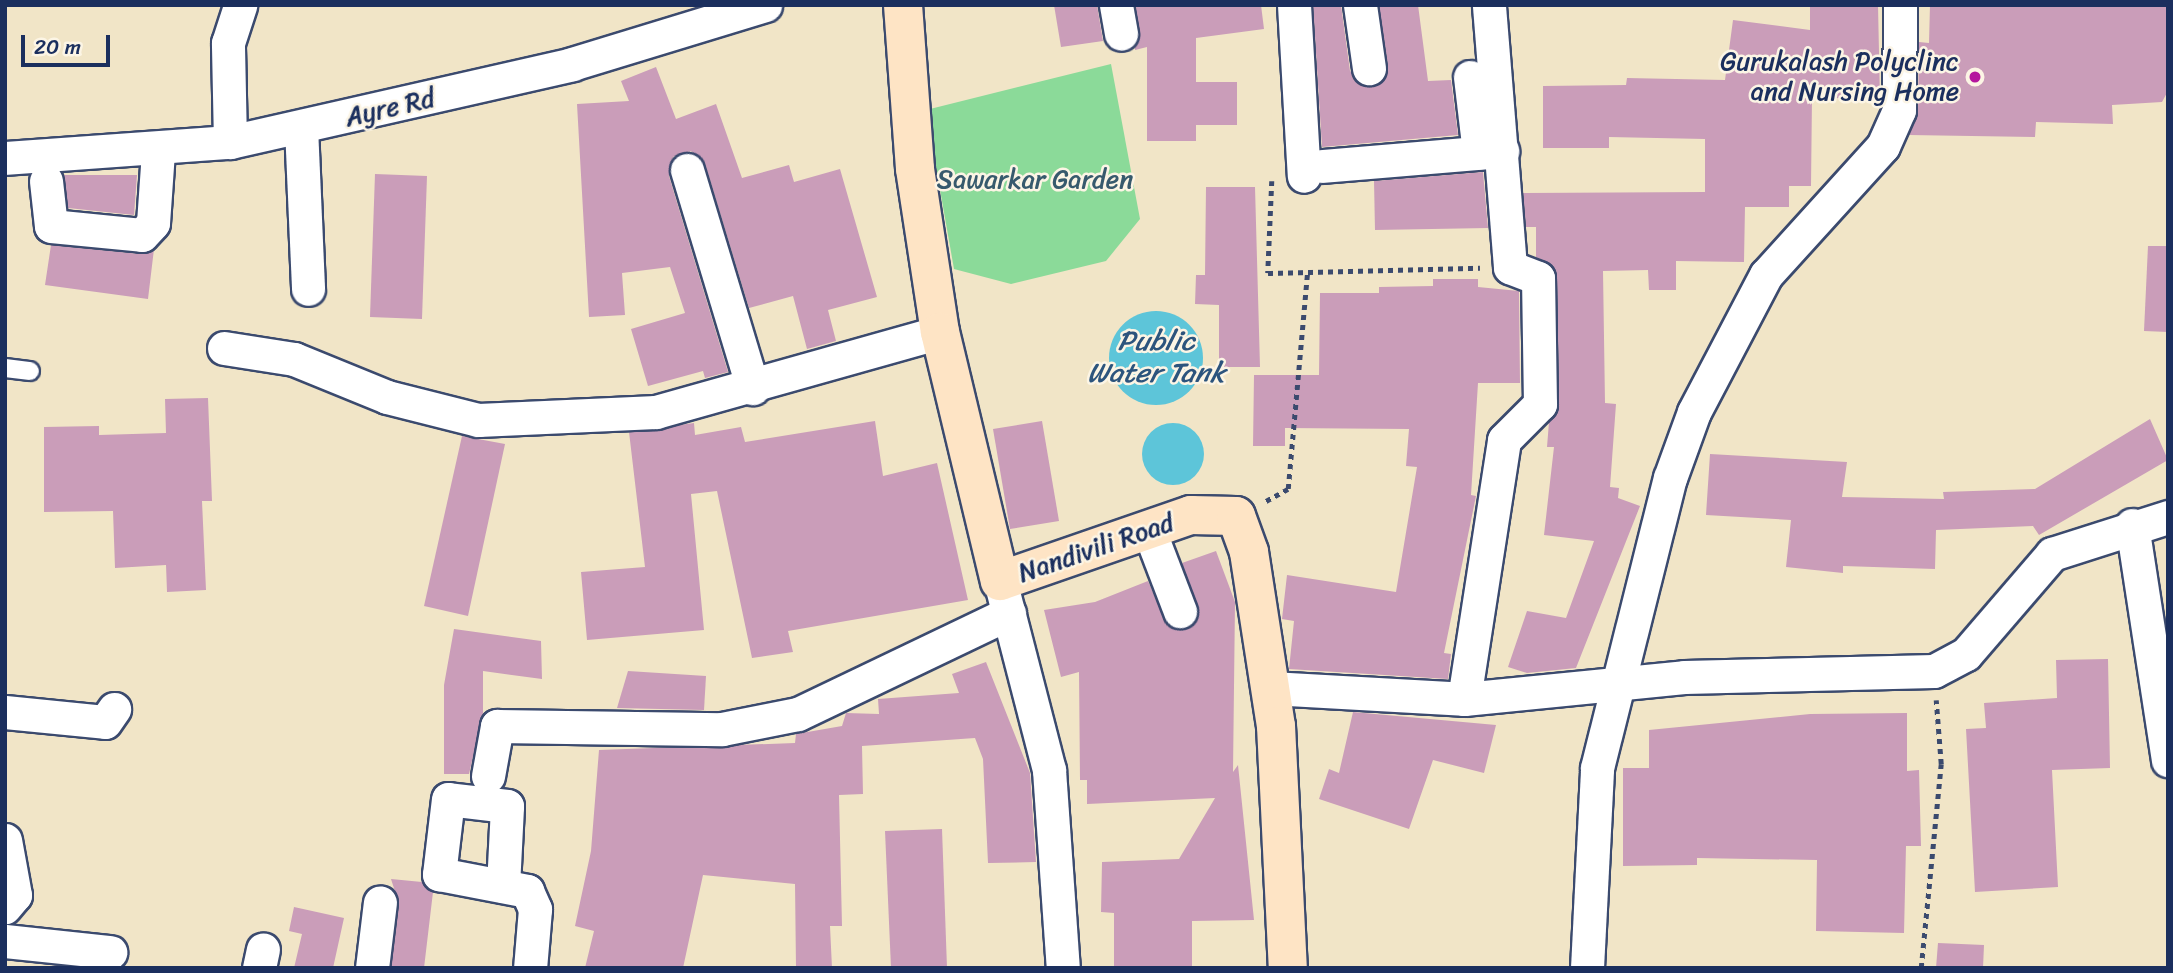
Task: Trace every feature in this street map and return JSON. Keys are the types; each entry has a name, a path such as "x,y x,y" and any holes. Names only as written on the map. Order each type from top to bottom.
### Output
{"street":[{"path":"230,142 228,43 240,5"},
{"name":"Ayre Rd","path":"5,158 158,151 230,142 572,64 765,5"},
{"name":"Nandivili Road","path":"903,5 915,169 940,332 1004,597 1149,530 1191,515 1236,516"},
{"path":"1294,5 1313,171 1490,151"},
{"path":"1360,5 1369,68"},
{"path":"1489,5 1490,151"},
{"path":"1587,968 1597,768 1623,680 1670,478 1694,412 1766,275 1860,175 1899,110 1900,5"},
{"path":"1464,699 1504,440 1540,404 1538,278 1510,267 1490,151 1470,77"},
{"path":"302,127 309,289"},
{"path":"46,181 51,226 142,235 153,223 158,151"},
{"path":"687,170 753,388"},
{"path":"224,348 295,359 387,397 478,420 656,412 753,388 940,332"},
{"path":"1236,516 1249,552 1269,688 1289,886 1289,968"},
{"path":"1269,688 1464,699 1623,680 1934,671 1966,654 2052,554 2132,525 2168,517"},
{"path":"2132,525 2168,760"},
{"path":"1149,530 1180,611"},
{"path":"488,776 497,726 722,729 798,714 1004,597 1049,770 1063,968"},
{"path":"5,712 105,722 114,709"},
{"path":"5,840 15,895 5,907"},
{"path":"503,886 533,898 530,968"},
{"path":"372,968 380,902"},
{"path":"5,941 110,951"}],"lane":[{"path":"5,368 30,371"}],"path":[{"path":"1313,171 1278,178 1268,187 1268,274 1510,267"},
{"path":"1236,516 1289,489 1307,274"},
{"path":"1922,968 1941,764 1934,671"}],"green space":[{"name":"Sawarkar Garden","path":"1111,64 1140,219 1106,261 1011,284 954,269 926,110"}],"water":[{"name":"Public Water Tank","path":"1156,311 1174,315 1189,325 1199,340 1203,358 1199,376 1189,391 1174,401 1156,405 1138,401 1123,391 1113,376 1109,358 1113,340 1123,325 1138,315"},
{"name":"Public Water Tank","path":"1173,423 1185,425 1195,432 1202,442 1202,466 1195,476 1185,483 1173,485 1161,483 1151,476 1144,466 1142,454 1144,442 1151,432 1161,425"}],"building":[{"path":"1054,5 1097,5 1103,41 1061,47"},
{"path":"1136,5 1261,5 1264,29 1196,38 1196,82 1237,82 1237,125 1196,125 1196,141 1147,141 1147,47 1135,50"},
{"path":"1313,5 1341,5 1350,71 1371,87 1381,83 1388,66 1379,5 1418,5 1428,81 1451,80 1458,135 1322,147"},
{"path":"1810,5 1878,5 1880,100 1812,97 1811,186 1789,186 1789,207 1745,207 1744,262 1676,261 1676,290 1649,290 1648,270 1603,271 1605,403 1616,404 1610,487 1619,488 1618,498 1640,506 1576,668 1527,673 1508,667 1527,611 1566,618 1594,541 1544,535 1554,447 1547,447 1549,422 1559,404 1557,278 1553,266 1536,257 1536,227 1526,227 1523,193 1705,192 1705,139 1609,137 1609,148 1543,148 1543,86 1626,85 1627,78 1725,80 1733,20 1810,30"},
{"path":"1930,5 2168,5 2168,91 2162,102 2112,105 2113,124 2036,122 2035,137 1909,135 1918,111 1919,42 1929,43"},
{"path":"656,67 676,119 716,104 742,178 789,165 794,182 840,169 877,297 828,310 836,341 807,349 793,296 749,308 705,164 691,151 673,157 669,176 728,372 705,378 703,371 648,386 631,329 685,313 670,267 622,273 625,315 589,317 577,104 629,101 621,81"},
{"path":"1483,172 1488,228 1375,230 1374,181"},
{"path":"375,174 427,176 422,319 370,317"},
{"path":"64,175 137,175 134,215 68,208"},
{"path":"1206,187 1255,187 1260,367 1219,367 1219,305 1195,304 1196,275 1205,275"},
{"path":"51,245 140,254 154,249 148,299 45,285"},
{"path":"2148,246 2168,246 2168,332 2144,331"},
{"path":"1433,279 1478,279 1478,287 1519,291 1520,383 1478,383 1471,495 1476,496 1444,653 1451,654 1448,679 1289,669 1294,621 1282,619 1287,575 1396,592 1417,467 1406,466 1409,429 1285,428 1285,446 1253,446 1254,375 1319,375 1320,293 1379,293 1379,287 1433,286"},
{"path":"208,398 212,501 202,501 206,590 167,592 166,565 115,568 113,511 44,512 44,427 99,426 99,435 166,433 165,399"},
{"path":"2150,419 2168,460 2039,535 2033,526 1936,530 1935,569 1843,566 1843,573 1786,567 1791,520 1706,515 1710,454 1847,462 1842,497 1944,499 1943,492 2035,489"},
{"path":"875,421 883,476 937,463 968,600 788,631 793,652 752,658 717,491 691,494 704,630 587,640 581,572 645,567 629,432 694,423 695,435 741,427 745,442"},
{"path":"1042,421 1059,521 1010,529 993,429"},
{"path":"462,436 505,444 468,616 424,606"},
{"path":"1216,551 1235,602 1233,772 1238,765 1254,920 1192,921 1192,968 1114,968 1114,913 1101,912 1102,862 1179,859 1215,798 1087,804 1087,780 1080,780 1079,672 1061,677 1044,610 1095,602 1148,581 1167,625 1186,629 1199,613 1182,563"},
{"path":"454,629 541,641 542,679 483,671 483,713 469,774 444,774 444,685"},
{"path":"2108,659 2110,768 2052,770 2058,887 1975,892 1966,729 1986,728 1984,703 2057,698 2056,660"},
{"path":"986,662 1030,773 1036,862 988,863 983,759 975,738 862,746 863,794 839,795 842,926 830,926 832,968 796,968 795,884 703,875 683,968 585,968 594,931 575,926 591,851 599,750 795,743 796,734 842,726 846,713 879,714 878,699 959,693 952,674"},
{"path":"628,671 706,676 704,710 617,708"},
{"path":"1353,712 1496,725 1484,773 1433,760 1409,829 1319,799 1329,769 1339,773"},
{"path":"1907,713 1907,771 1919,770 1921,846 1906,846 1904,933 1816,931 1817,860 1697,858 1697,865 1623,866 1623,768 1649,768 1649,730 1810,714"},
{"path":"942,829 947,968 891,968 885,831"},
{"path":"391,879 422,882 433,892 424,968 391,968 399,904"},
{"path":"294,907 344,918 333,968 294,968 302,934 289,931"},
{"path":"1938,943 1984,945 1983,968 1936,968"}],"place":[{"name":"Gurukalash Polyclinc and Nursing Home","path":"1975,77"}]}
